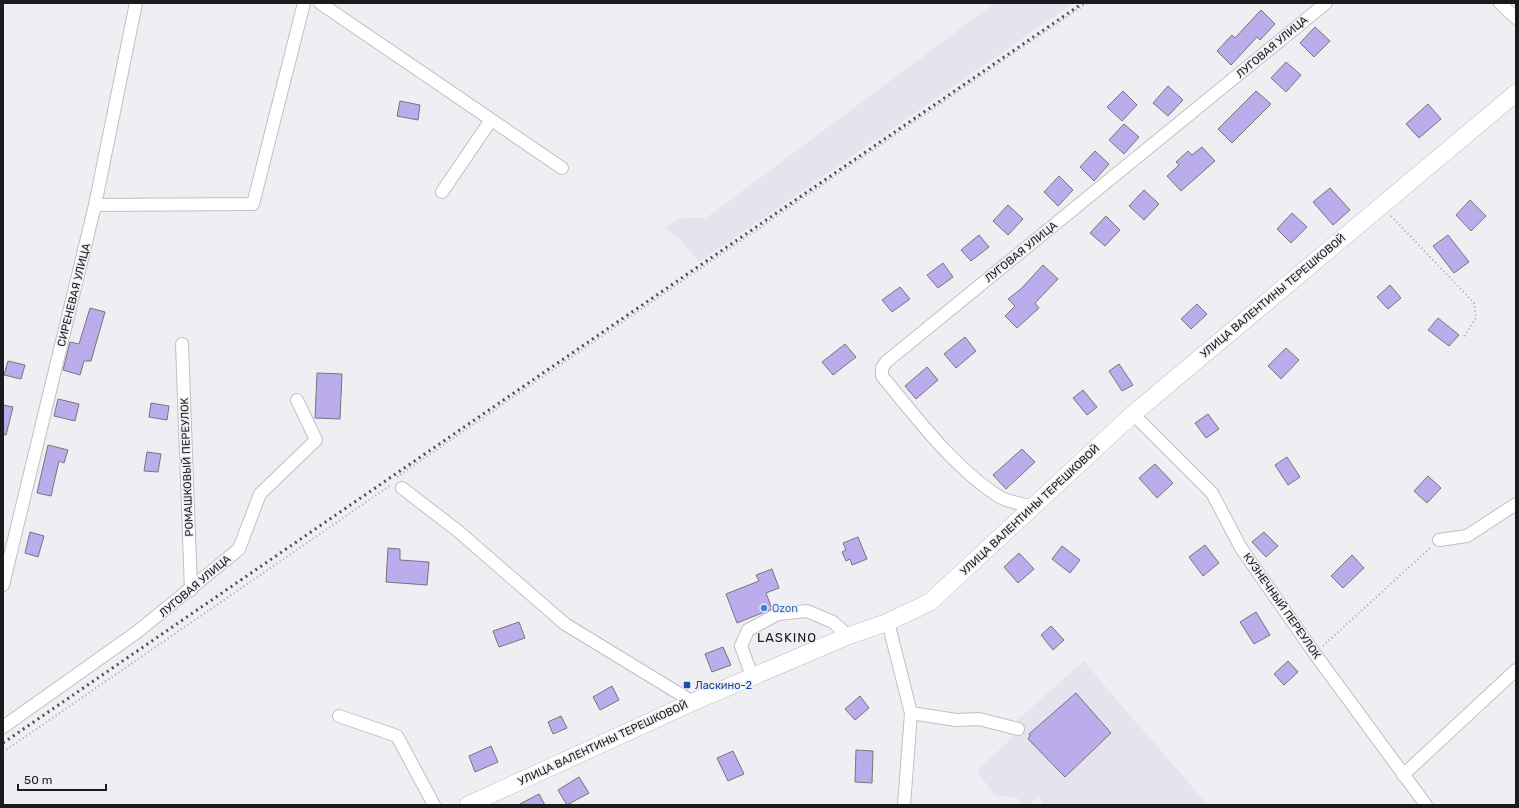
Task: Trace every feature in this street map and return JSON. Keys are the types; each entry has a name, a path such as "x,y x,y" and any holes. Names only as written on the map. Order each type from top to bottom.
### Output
{"street":[{"name":"СИРЕНЕВАЯ УЛИЦА","path":"3,585 95,206 136,3"},
{"path":"95,206 253,204 304,3"},
{"path":"320,3 562,168"},
{"name":"ЛУГОВАЯ УЛИЦА","path":"1033,507 999,498 959,463 935,439 882,376 882,368 886,362 1326,3"},
{"path":"1500,3 1516,18"},
{"name":"УЛИЦА ВАЛЕНТИНЫ ТЕРЕШКОВОЙ","path":"468,805 752,676 848,636 888,622 930,602 1133,414 1516,93"},
{"path":"442,192 491,120"},
{"name":"РОМАШКОВЫЙ ПЕРЕУЛОК","path":"182,344 191,590"},
{"name":"ЛУГОВАЯ УЛИЦА","path":"3,727 137,632 191,590 239,548 260,494 316,440 297,400"},
{"name":"КУЗНЕЧНЫЙ ПЕРЕУЛОК","path":"1133,414 1212,493 1241,548 1315,654 1426,805"},
{"path":"399,483 458,531 565,624 693,702"},
{"path":"1439,540 1467,536 1516,504"},
{"path":"752,676 741,646 748,630 778,614 807,611 833,622 848,636"},
{"path":"888,622 911,713 904,805"},
{"path":"1403,774 1516,670"},
{"path":"911,713 956,720 979,719 1018,729"},
{"path":"339,716 397,736 434,805"}],"path":[{"path":"3,752 392,484 399,483 1087,3"},
{"path":"1380,206 1474,303 1476,318 1463,338"},
{"path":"1315,654 1439,540"}],"shaded area":[{"path":"995,3 1074,3 699,262 680,239 664,228 681,218 706,218"},
{"path":"1084,661 1208,805 1044,805 1038,797 1029,805 1023,805 1016,797 995,796 977,771 1018,732 1020,726 1016,721"}],"building":[{"path":"1261,10 1275,24 1260,40 1257,37 1231,65 1217,51 1232,35 1235,38"},
{"path":"1315,27 1330,41 1314,57 1300,43"},
{"path":"1286,62 1301,75 1286,92 1271,78"},
{"path":"1168,86 1183,100 1168,116 1153,103"},
{"path":"1123,91 1137,105 1122,121 1107,107"},
{"path":"1256,91 1271,104 1232,143 1218,129"},
{"path":"400,101 420,105 418,120 397,116"},
{"path":"1428,104 1441,119 1419,138 1406,124"},
{"path":"1124,124 1139,137 1124,154 1109,140"},
{"path":"1202,147 1215,161 1181,191 1167,176 1179,165 1176,162 1188,151 1192,155"},
{"path":"1095,151 1109,164 1094,181 1080,167"},
{"path":"1059,176 1073,190 1058,206 1044,192"},
{"path":"1330,188 1350,210 1333,225 1313,202"},
{"path":"1144,190 1159,204 1144,220 1129,206"},
{"path":"1470,200 1486,216 1471,231 1456,215"},
{"path":"1008,205 1023,219 1008,235 993,221"},
{"path":"1292,213 1307,227 1291,243 1277,229"},
{"path":"1106,216 1120,230 1105,246 1090,233"},
{"path":"979,235 989,247 971,261 961,250"},
{"path":"1448,235 1469,262 1454,273 1433,246"},
{"path":"943,263 953,277 938,288 927,275"},
{"path":"1043,265 1058,279 1035,303 1039,308 1017,328 1005,316 1015,306 1008,299 1022,288"},
{"path":"1390,285 1401,298 1388,309 1377,297"},
{"path":"900,287 910,299 892,312 882,300"},
{"path":"1197,304 1207,314 1191,329 1181,319"},
{"path":"90,308 105,312 91,361 84,361 80,375 63,370 70,342 79,344"},
{"path":"1438,318 1459,335 1449,346 1428,330"},
{"path":"965,337 976,351 956,368 944,354"},
{"path":"845,344 856,357 833,375 822,362"},
{"path":"1286,348 1299,360 1281,379 1268,366"},
{"path":"8,361 25,365 21,379 4,375"},
{"path":"1119,364 1133,385 1122,391 1109,371"},
{"path":"927,367 938,380 916,399 905,386"},
{"path":"317,373 342,374 340,419 315,418"},
{"path":"1083,390 1097,407 1087,415 1073,398"},
{"path":"58,399 79,404 75,421 54,416"},
{"path":"151,403 169,406 167,420 149,417"},
{"path":"3,405 13,407 6,435 3,434"},
{"path":"1208,414 1219,429 1206,438 1195,423"},
{"path":"48,445 68,450 64,463 59,461 51,496 37,493"},
{"path":"1022,449 1035,462 1006,489 993,475"},
{"path":"147,452 161,454 158,472 144,471"},
{"path":"1287,457 1300,477 1288,485 1275,465"},
{"path":"1155,464 1173,483 1157,498 1139,478"},
{"path":"1428,476 1441,488 1427,503 1414,491"},
{"path":"30,532 44,536 38,557 25,553"},
{"path":"1264,532 1278,546 1266,557 1252,542"},
{"path":"858,537 867,559 852,565 850,559 846,561 842,552 846,550 843,543"},
{"path":"1205,545 1219,563 1203,576 1189,557"},
{"path":"1062,546 1080,560 1070,573 1052,559"},
{"path":"388,548 400,549 400,560 429,562 427,585 386,582"},
{"path":"1019,553 1034,569 1018,583 1004,567"},
{"path":"1352,555 1364,568 1343,588 1331,576"},
{"path":"772,569 779,588 766,593 772,609 737,623 726,594 759,581 756,575"},
{"path":"1256,612 1270,635 1254,644 1240,622"},
{"path":"519,622 525,638 499,647 493,631"},
{"path":"1051,626 1064,640 1053,650 1041,635"},
{"path":"723,647 731,665 712,672 705,654"},
{"path":"1288,661 1298,672 1284,685 1274,674"},
{"path":"612,686 619,700 600,710 593,697"},
{"path":"1076,693 1111,733 1065,777 1028,739 1030,736 1029,734"},
{"path":"860,696 869,708 855,720 845,709"},
{"path":"561,716 567,728 553,734 548,722"},
{"path":"491,746 498,762 475,772 469,756"},
{"path":"856,750 873,751 872,783 855,782"},
{"path":"733,751 744,774 728,781 717,758"},
{"path":"579,777 589,793 567,805 558,790"},
{"path":"539,794 545,805 518,805"}],"railway":[{"path":"3,743 1083,3"}],"place":[{"name":"Ozon","path":"764,608"},
{"name":"Ласкино-2","path":"687,685"}],"district":[{"name":"LASKINO","path":"787,637"}]}
